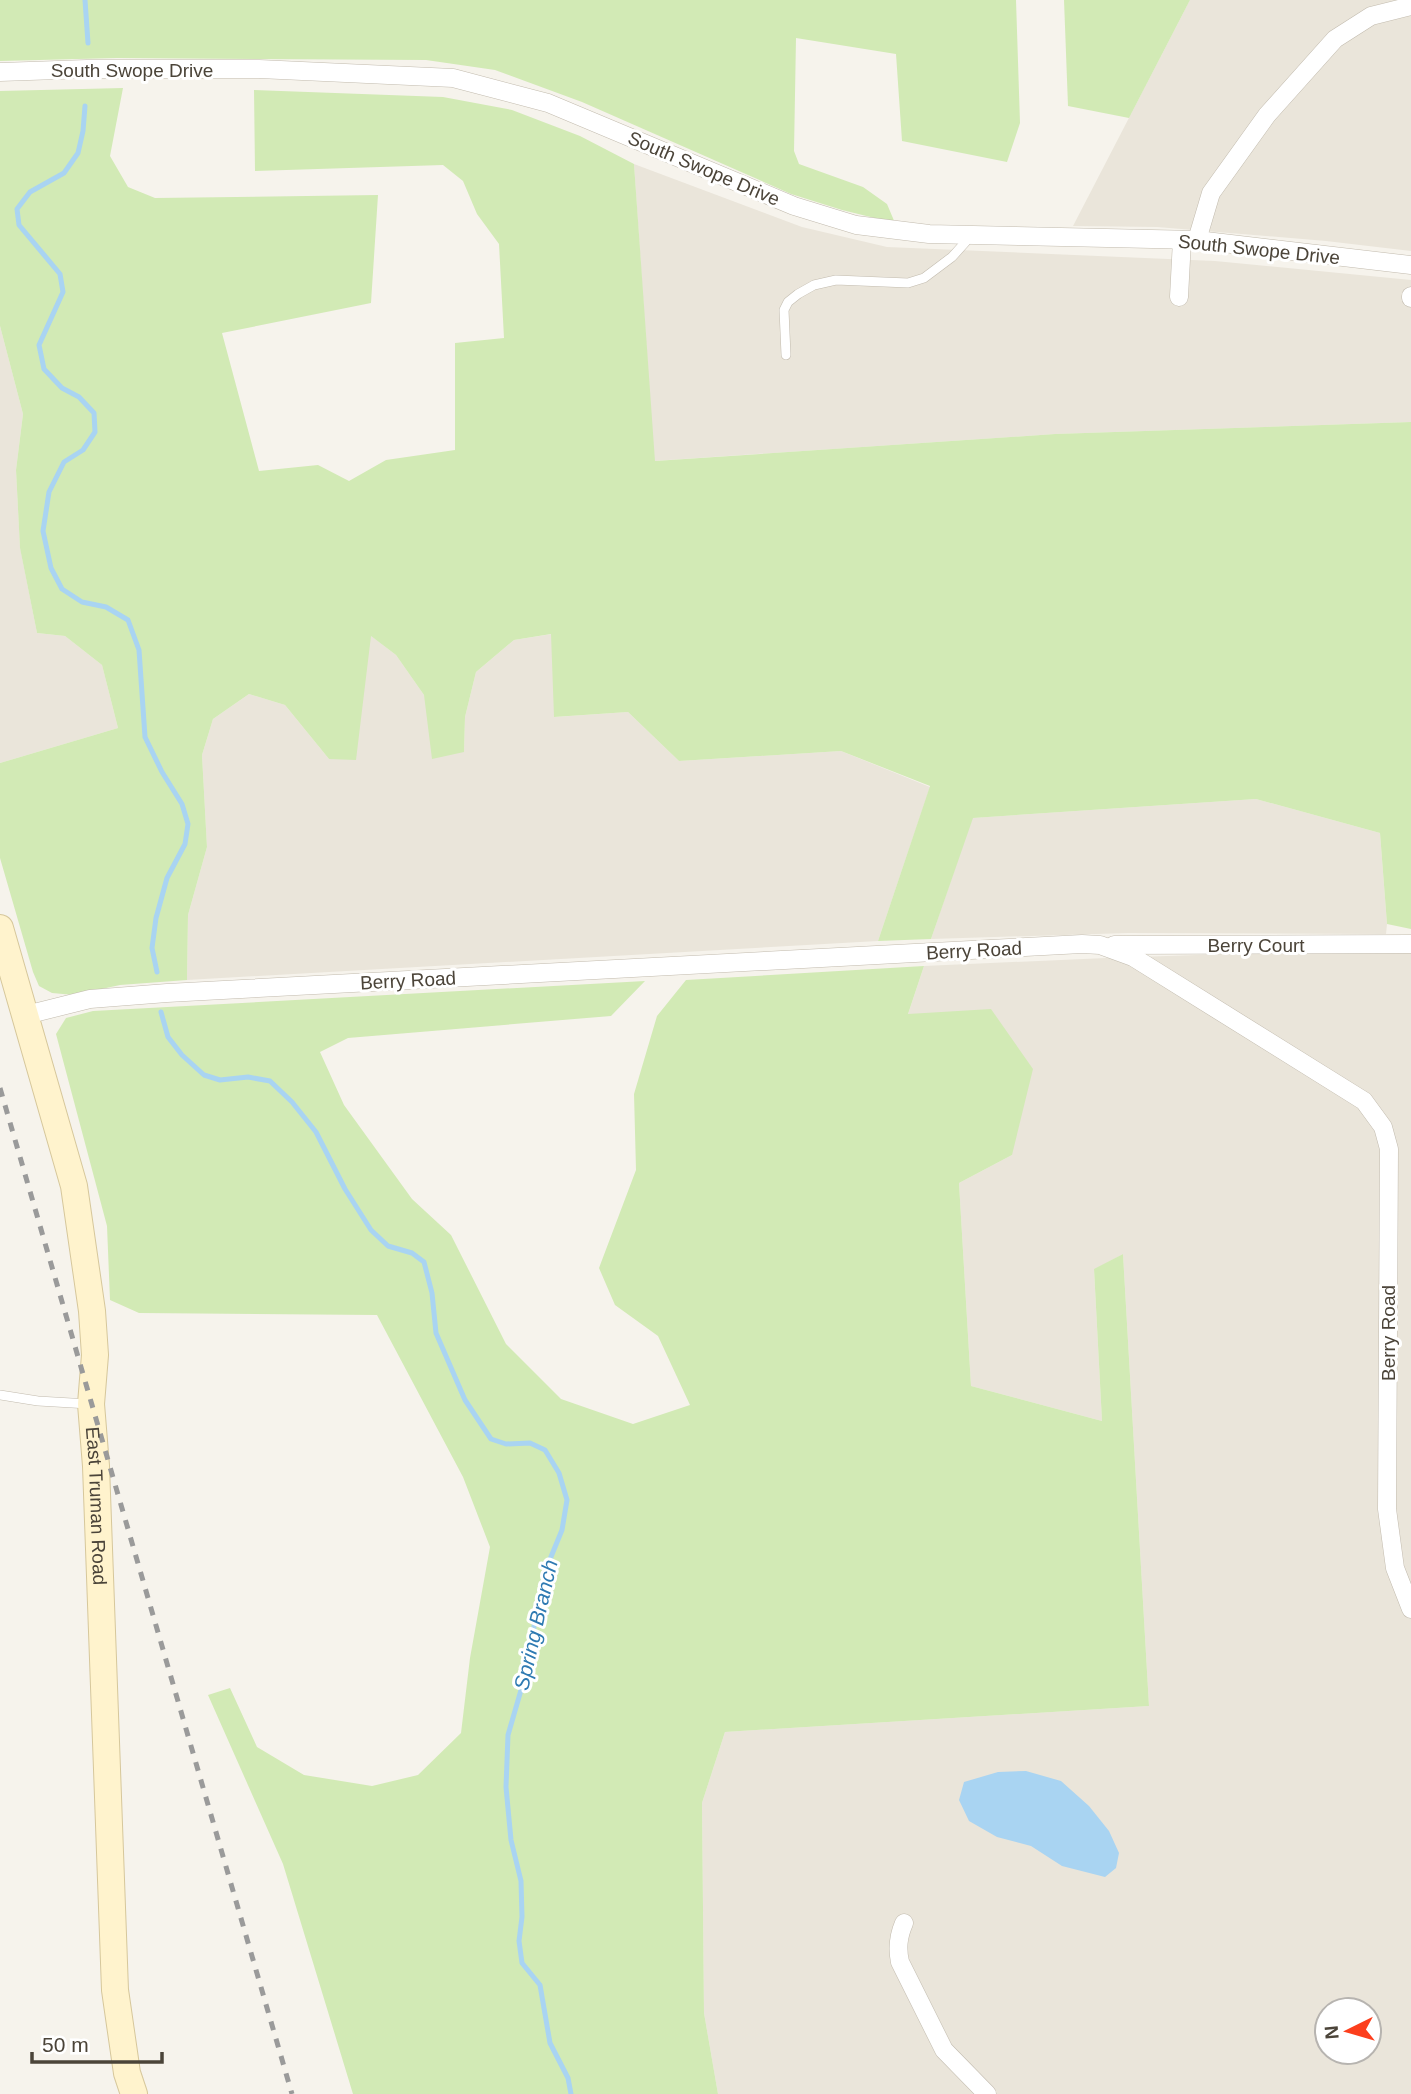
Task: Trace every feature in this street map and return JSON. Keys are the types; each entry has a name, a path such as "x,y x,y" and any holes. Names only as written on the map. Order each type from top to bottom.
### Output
{"main road":[{"name":"East Truman Road","path":"0,928 74,1185 92,1311 95,1355 92,1404 115,1990 127,2073 134,2094"}],"street":[{"path":"1179,297 1190,240 1211,193 1267,115 1335,39 1371,16 1411,6"},
{"name":"South Swope Drive","path":"0,72 259,69 453,78 548,103 794,206 856,225 929,234 1190,240 1411,265"},
{"name":"Berry Road","path":"26,1015 90,999 167,993 1082,944 1100,945 1133,957 1364,1101 1382,1127 1388,1149 1387,1509 1395,1569 1411,1609"},
{"name":"Berry Court","path":"1100,945 1411,944"},
{"path":"904,1923 897,1950 900,1962 944,2050 987,2094"}],"lane":[{"path":"786,355 784,310 788,302 798,294 814,285 836,280 890,284 916,281 952,257 971,235"},
{"path":"0,1395 38,1401 92,1404"}],"shaded area":[{"path":"1190,0 1411,0 1411,251 1157,227 1073,226"},
{"path":"634,164 802,227 887,247 1215,261 1411,280 1411,422 1055,434 654,461"},
{"path":"0,326 23,414 16,470 20,547 37,633 65,636 102,665 118,728 0,763"},
{"path":"552,634 555,717 628,712 679,761 841,751 930,787 878,941 187,980 188,915 207,847 202,755 213,719 249,694 285,705 329,759 370,635 396,655 464,752 465,717 476,672 514,640"},
{"path":"1256,799 1380,833 1386,934 1128,933 931,939 972,818"},
{"path":"1411,948 1411,2094 718,2094 704,2013 702,1803 725,1732 1149,1706 1123,1254 1094,1270 1102,1421 971,1386 959,1183 1012,1155 908,1014 924,966"}],"green space":[{"path":"0,0 1016,0 1020,123 1007,162 902,141 896,54 796,38 794,151 799,164 863,187 887,204 895,223 791,194 582,102 495,70 426,60 117,58 0,61"},
{"path":"1064,0 1190,0 1129,118 1068,106"},
{"path":"123,88 110,156 128,187 155,198 378,195 371,303 222,333 259,471 318,465 349,481 386,460 455,450 455,343 504,338 499,244 477,214 463,181 443,165 255,171 254,90 443,97 512,110 580,136 634,164 655,461 1055,434 1411,422 1411,929 1387,924 1380,833 1256,799 973,818 931,939 878,941 930,786 841,751 679,761 628,712 554,717 551,634 514,640 476,672 465,717 464,752 432,759 424,695 396,655 371,636 356,760 329,759 285,705 249,694 213,719 202,755 207,847 188,915 187,980 120,985 74,995 52,993 39,986 0,858 0,763 118,728 102,665 65,636 37,633 20,548 16,470 23,414 0,326 0,91"},
{"path":"924,966 908,1014 991,1009 1033,1069 1012,1155 959,1183 971,1386 1102,1421 1094,1269 1123,1254 1149,1706 725,1732 702,1803 704,2013 718,2094 353,2094 283,1864 208,1695 230,1688 257,1747 304,1775 372,1786 418,1775 461,1733 470,1658 490,1547 463,1477 377,1315 139,1313 110,1300 107,1226 56,1034 66,1018 93,1011 645,981 611,1016 348,1038 320,1052 344,1105 412,1199 451,1235 506,1344 561,1399 633,1424 690,1405 658,1336 615,1305 599,1268 636,1170 634,1094 657,1016 686,980"}],"water":[{"path":"1026,1771 1061,1781 1089,1806 1109,1831 1119,1853 1116,1868 1105,1877 1062,1866 1031,1846 997,1837 969,1821 959,1800 964,1782 998,1772"}],"waterway":[{"name":"Spring Branch","path":"85,0 88,43"},
{"name":"Spring Branch","path":"85,106 78,153 64,173 30,192 17,209 19,225 60,274 63,292 39,345 44,369 62,388 79,397 94,413 95,432 83,450 64,462 49,492 43,531 51,568 62,589 82,602 106,607 128,620 139,650 145,737 182,804 188,824 185,844 167,878 156,918 152,948 157,972"},
{"name":"Spring Branch","path":"161,1012 168,1037 182,1055 204,1075 220,1080 248,1077 270,1081 292,1102 316,1132 345,1189 371,1230 388,1246 412,1253 424,1262 432,1293 436,1333 465,1400 491,1439 506,1444 530,1443 545,1450 559,1473 567,1500 562,1530 546,1569 536,1610 530,1659 508,1735 506,1787 511,1840 521,1881 522,1917 519,1941 522,1963 540,1985 550,2043 568,2078 571,2094"}],"railway":[{"path":"0,1088 292,2094"}]}
